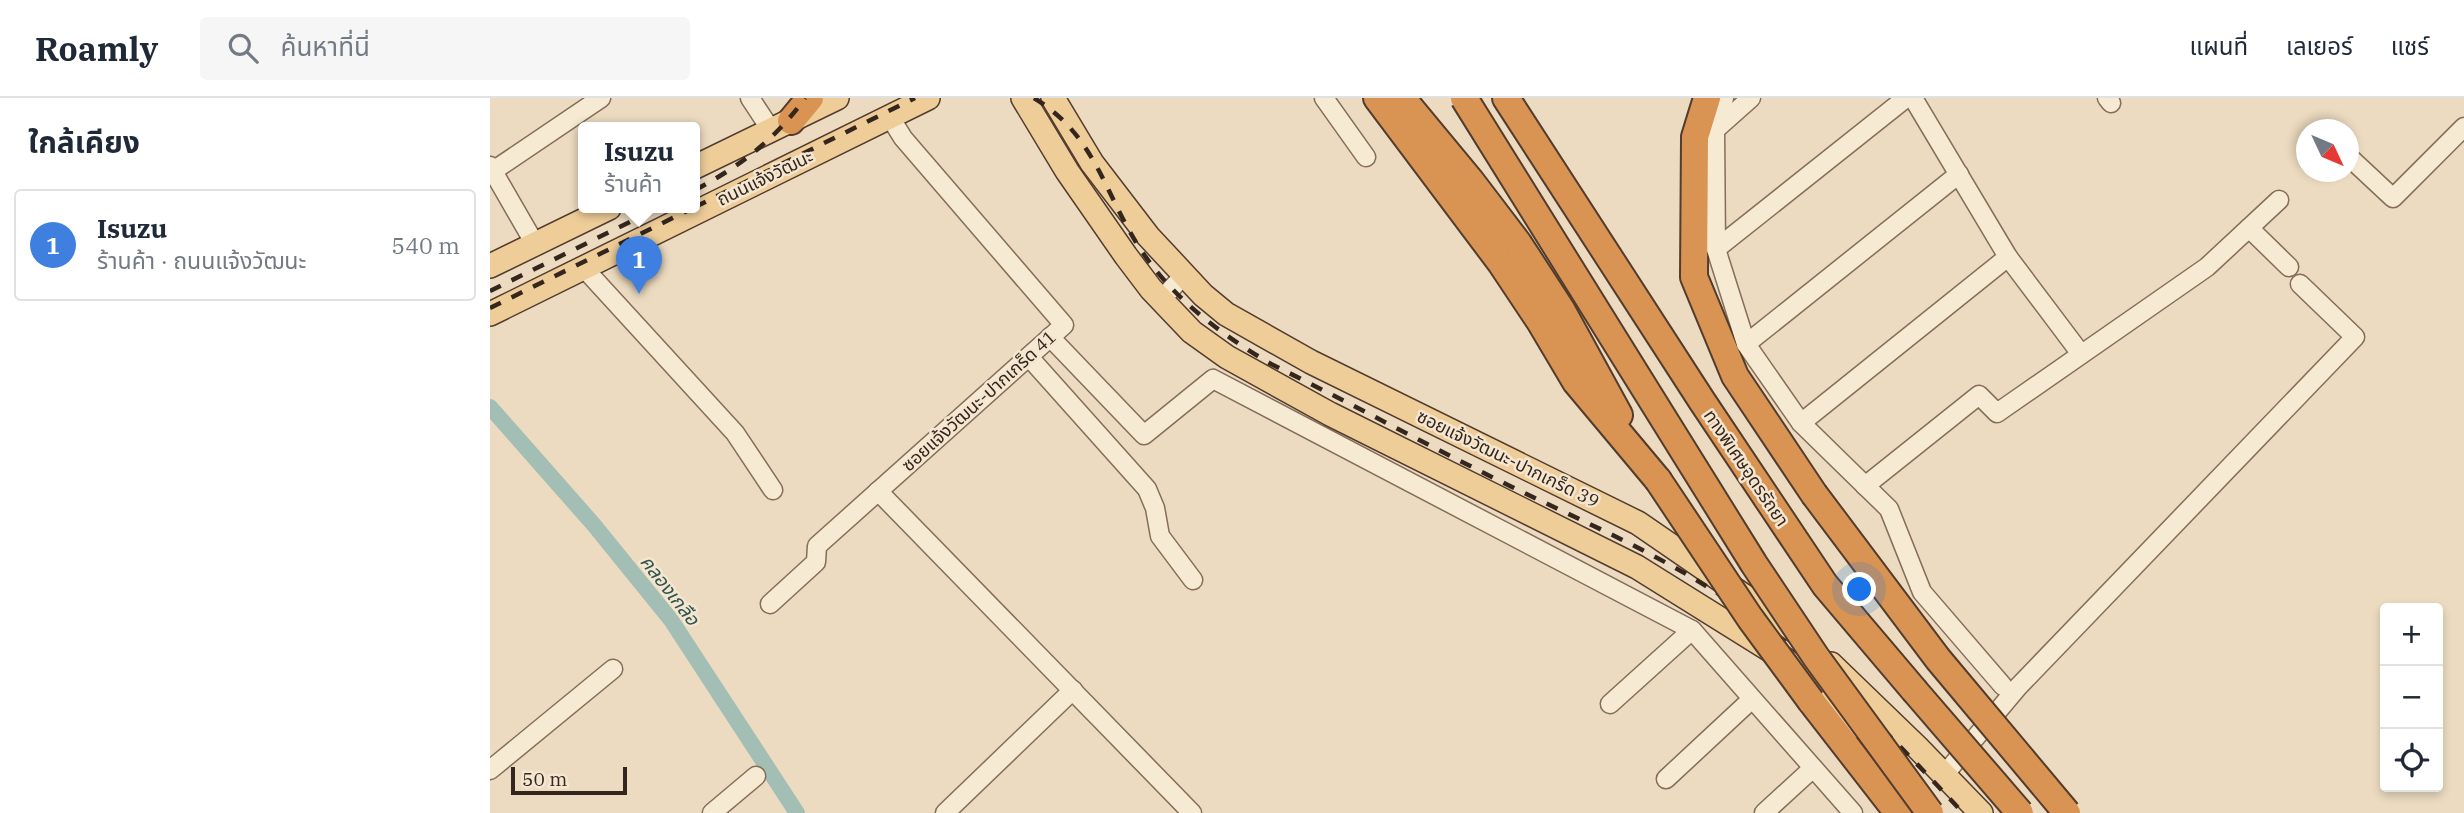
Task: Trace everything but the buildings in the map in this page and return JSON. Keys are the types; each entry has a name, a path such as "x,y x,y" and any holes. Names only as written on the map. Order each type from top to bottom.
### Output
{"highway":[{"path":"781,126 810,98"},
{"path":"1377,98 1501,263 1576,382 1658,480"},
{"path":"1402,98 1471,180 1518,243 1561,309 1658,480 1751,618 1857,762 1899,813"},
{"path":"1464,98 1754,564 1837,687 1930,813"},
{"name":"ทางพิเศษอุดรรัถยา","path":"1506,98 1825,585 2020,813"},
{"path":"1526,98 1602,218 1702,401"},
{"path":"1707,98 1695,137 1694,277 1735,376 1814,494 1938,659 2067,813"}],"main road":[{"path":"700,165 837,98"},
{"name":"ถนนแจ้งวัฒนะ","path":"700,210 928,98"},
{"path":"1023,98 1074,182 1126,256 1161,300 1192,332 1227,358 1330,414 1637,567 1794,665 1898,766 1941,813"},
{"name":"ซอยแจ้งวัฒนะ-ปากเกร็ด 39","path":"1053,98 1092,163 1148,236 1184,275 1226,314 1323,368 1638,523 1799,634 1917,747 1981,813"},
{"path":"490,266 600,213"},
{"name":"ถนนแจ้งวัฒนะ","path":"490,314 694,213"}],"street":[{"path":"535,244 492,169 601,98"},
{"path":"750,98 781,126"},
{"path":"1324,98 1366,157"},
{"path":"1724,98 1715,130 1716,249 1746,344 1801,423 1889,509 1922,592 2003,686"},
{"path":"1715,130 1751,98"},
{"path":"1716,249 1906,98"},
{"path":"1913,98 2008,257 2081,355"},
{"name":"ซอยแจ้งวัฒนะ-ปากเกร็ด 41","path":"771,604 816,562 817,546 1064,325 903,138 890,117"},
{"path":"2359,166 2393,198 2464,127"},
{"path":"1746,344 1959,174"},
{"path":"1865,485 1979,395 1997,413 2207,267 2279,200"},
{"path":"2249,228 2289,267"},
{"path":"1801,423 2008,257"},
{"path":"583,267 735,433 772,490"},
{"path":"1161,300 1184,275"},
{"path":"1944,775 2018,687 2355,337 2301,284"},
{"path":"1050,337 1144,435 1213,379 1692,631 1853,813"},
{"path":"1029,357 1147,489 1155,508 1160,536 1193,580"},
{"path":"878,491 1073,690 1185,810"},
{"path":"1610,704 1692,631"},
{"path":"490,770 613,669"},
{"path":"945,813 1073,690"},
{"path":"1666,779 1752,699"},
{"path":"1764,813 1813,768"},
{"path":"712,813 755,776"}],"waterway":[{"name":"คลองเกลือ","path":"490,407 594,525 671,620 797,813"}],"railway":[{"path":"700,187 756,151 782,126 805,98"},
{"path":"700,205 915,98"},
{"path":"1034,98 1073,131 1086,149 1130,232 1156,270 1185,301 1217,329 1271,364 1624,541 1706,586 1764,626 1825,675 1882,728 1963,813"},
{"path":"490,291 648,213"},
{"path":"490,308 683,213"}],"place":[{"name":"Isuzu","path":"639,294"}]}
